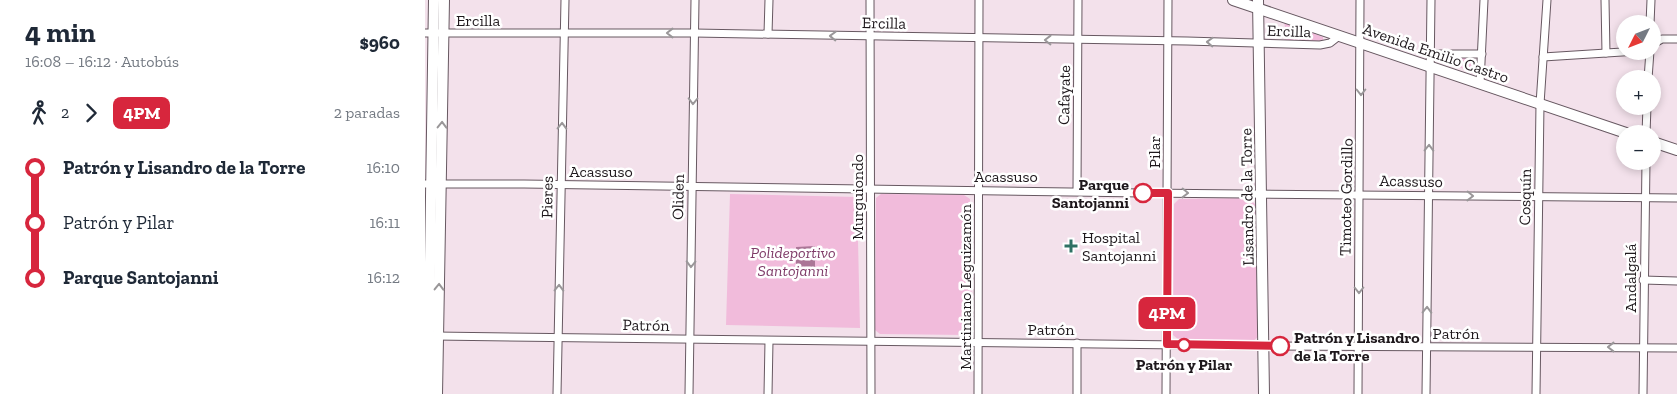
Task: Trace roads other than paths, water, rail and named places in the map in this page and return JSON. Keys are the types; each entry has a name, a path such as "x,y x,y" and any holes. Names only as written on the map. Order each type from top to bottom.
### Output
{"street":[{"path":"428,394 431,336 435,0"},
{"path":"434,33 444,0"},
{"name":"Pieres","path":"557,394 565,0"},
{"name":"Oliden","path":"689,394 695,0"},
{"path":"768,34 769,0"},
{"name":"Murguiondo","path":"870,0 871,394"},
{"name":"Martiniano Leguizamón","path":"978,394 979,0"},
{"name":"Cafayate","path":"1077,191 1078,0"},
{"name":"Pilar","path":"1166,394 1168,0"},
{"name":"Avenida Emilio Castro","path":"1233,0 1258,4 1361,44 1616,130"},
{"name":"Timoteo Gordillo","path":"1358,394 1360,0"},
{"path":"1426,394 1431,0"},
{"path":"1480,83 1484,0"},
{"name":"Cosquín","path":"1536,394 1540,104 1547,0"},
{"path":"1605,0 1606,53"},
{"path":"1650,15 1651,0"},
{"name":"Lisandro de la Torre","path":"1258,4 1264,394"},
{"name":"Ercilla","path":"434,33 768,34 1320,45 1330,43 1339,36"},
{"path":"1661,39 1677,39"},
{"path":"1543,57 1616,52"},
{"path":"1431,54 1482,54"},
{"path":"1661,145 1677,150"},
{"name":"Andalgalá","path":"1643,394 1645,170"},
{"name":"Acassuso","path":"433,184 1677,198"},
{"path":"1643,280 1677,281"},
{"path":"431,336 437,394"},
{"name":"Patrón","path":"431,336 1264,346 1677,348"},
{"path":"768,394 769,341"},
{"path":"1077,343 1077,394"}],"place":[{"name":"Parque Santojanni","path":"1143,193"},
{"name":"Hospital Santojanni","path":"1071,246"},
{"name":"Patrón y Pilar","path":"1184,345"},
{"name":"Patrón y Lisandro de la Torre","path":"1280,346"}],"park label":[{"name":"Polideportivo Santojanni","path":"793,261"}]}
